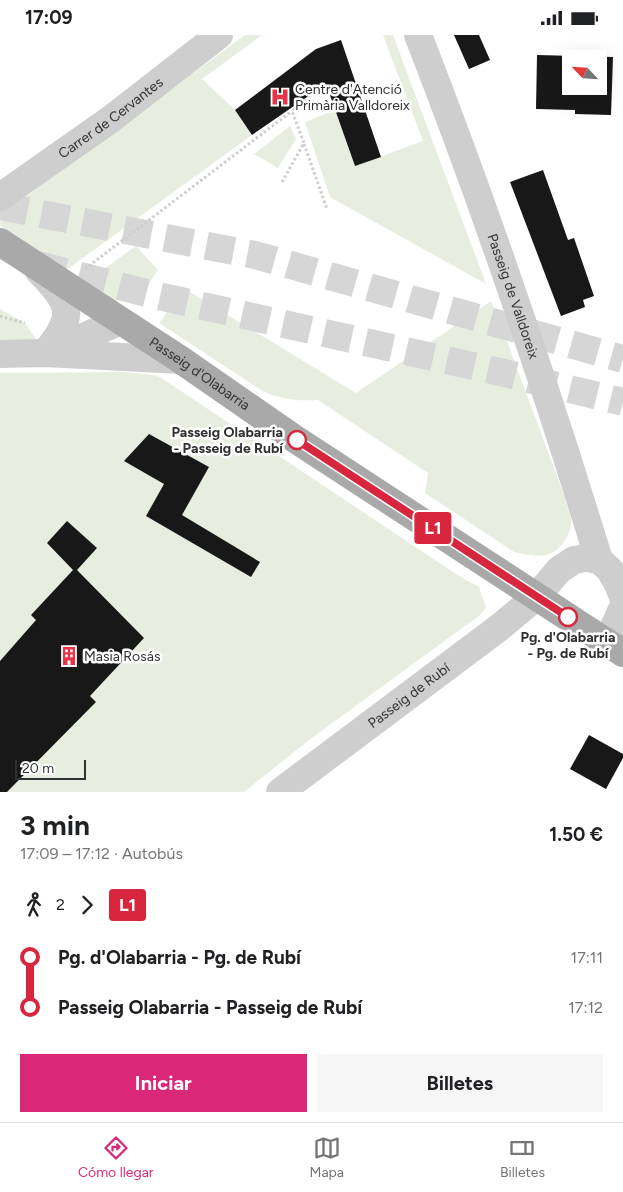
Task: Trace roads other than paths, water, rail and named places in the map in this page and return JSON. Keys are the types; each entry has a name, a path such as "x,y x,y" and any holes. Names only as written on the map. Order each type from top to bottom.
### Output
{"main road":[{"name":"Passeig d'Olabarria","path":"0,242 181,359 295,439 615,648"}],"street":[{"name":"Carrer de Cervantes","path":"0,197 111,119 219,35"},
{"name":"Passeig de Valldoreix","path":"418,35 455,131 535,361 599,560"},
{"path":"26,259 57,290 64,301 65,326 60,336 45,353"},
{"path":"45,353 121,321"},
{"path":"0,354 45,353 181,359"},
{"name":"Passeig de Rubí","path":"280,792 500,627 537,596 559,570 574,560 586,558 599,560"},
{"path":"599,560 610,570 623,597"},
{"path":"615,648 623,607"}],"tunnel":[{"path":"0,206 255,255 623,359"},
{"path":"38,265 158,296 500,372 623,402"}],"place":[{"name":"Centre d'Atenció Primària Valldoreix","path":"280,97"},
{"name":"Passeig Olabarria - Passeig de Rubí","path":"297,440"},
{"name":"Pg. d'Olabarria - Pg. de Rubí","path":"568,617"},
{"name":"Masia Rosás","path":"69,656"}]}
